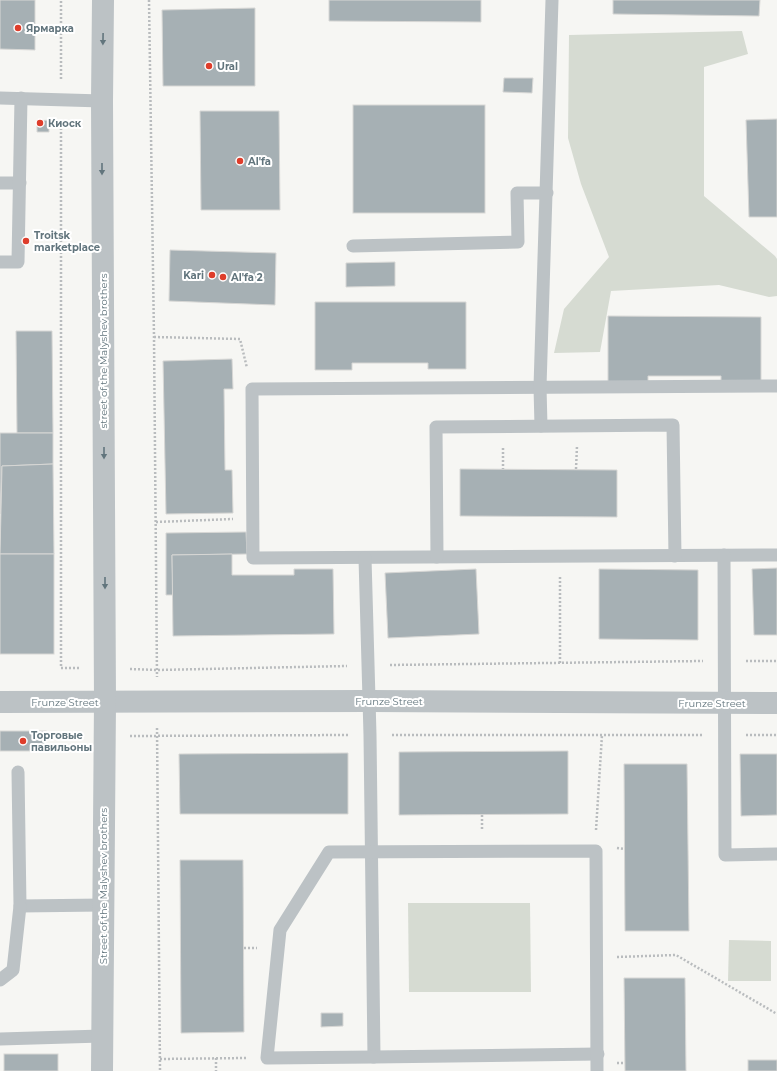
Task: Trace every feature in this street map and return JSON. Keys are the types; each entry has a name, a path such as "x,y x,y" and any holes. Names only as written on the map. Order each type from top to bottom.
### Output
{"street":[{"name":"street of the Malyshev brothers","path":"103,0 102,102 105,702"},
{"name":"Frunze Street","path":"0,702 370,701 777,703"},
{"name":"Street of the Malyshev brothers","path":"102,1071 105,702"}],"lane":[{"path":"541,426 540,387 552,0"},
{"path":"0,98 102,102"},
{"path":"0,262 18,262 22,98"},
{"path":"0,183 20,183"},
{"path":"353,246 518,242 517,193 547,193"},
{"path":"777,386 252,389 253,558 777,555"},
{"path":"437,557 436,427 674,425 675,556"},
{"path":"724,555 725,855 777,854"},
{"path":"365,558 370,701 374,1057"},
{"path":"0,980 13,970 20,906 18,772"},
{"path":"597,1071 598,1054 596,851 329,852 280,930 267,1058 598,1054"},
{"path":"20,906 103,905"},
{"path":"0,1039 102,1036"}],"path":[{"path":"61,0 61,668 157,670 368,665 777,661"},
{"path":"149,0 156,522 160,1071"},
{"path":"154,337 240,339 252,389"},
{"path":"156,522 253,518"},
{"path":"560,556 560,663"},
{"path":"596,851 602,735"},
{"path":"104,736 777,735"},
{"path":"597,957 676,955 777,1014"},
{"path":"216,1058 216,1071"},
{"path":"160,1059 267,1058"}],"shaded area":[{"path":"742,31 748,54 704,67 704,196 775,256 777,259 777,296 769,297 719,285 611,291 600,352 554,353 564,309 609,257 581,184 568,138 569,35"},
{"path":"408,903 530,903 531,992 409,992"},
{"path":"729,940 771,941 771,981 728,981"}],"building":[{"name":"Ярмарка","path":"0,0 35,0 35,50 0,49"},
{"path":"329,0 481,0 481,22 329,21"},
{"path":"613,0 760,0 759,16 613,14"},
{"name":"Ural","path":"255,8 255,86 163,86 162,10"},
{"path":"504,78 533,78 532,93 503,92"},
{"path":"353,105 485,105 485,213 353,213"},
{"name":"Al'fa","path":"200,111 279,111 280,210 201,210"},
{"path":"777,119 777,217 749,217 746,120"},
{"path":"49,120 49,132 37,132 37,121"},
{"name":"Al'fa 2","path":"170,250 276,253 275,305 169,301"},
{"path":"395,262 395,286 346,287 346,263"},
{"path":"315,302 466,302 466,369 428,369 428,363 352,363 352,370 315,370"},
{"path":"608,316 761,317 761,383 721,383 721,376 648,376 648,383 608,382"},
{"path":"16,331 52,331 53,433 17,433"},
{"path":"232,359 233,389 224,389 225,470 232,470 233,513 166,514 163,361"},
{"path":"0,433 53,433 53,464 2,466 0,514"},
{"path":"53,464 54,554 0,554 2,466"},
{"path":"460,469 617,470 617,517 460,516"},
{"path":"246,532 247,554 172,555 173,595 166,595 166,533"},
{"path":"0,554 54,554 54,654 0,654"},
{"path":"232,554 232,575 294,575 294,569 333,569 334,634 173,636 172,555"},
{"path":"777,568 777,635 754,635 752,569"},
{"path":"476,569 479,634 388,638 385,573"},
{"path":"599,569 698,570 698,640 599,639"},
{"name":"Торговые павильоны","path":"0,731 46,731 46,751 0,751"},
{"path":"568,751 568,814 399,815 399,752"},
{"path":"348,753 348,814 180,814 179,754"},
{"path":"740,754 777,754 777,815 741,816"},
{"path":"624,764 687,764 689,931 625,931"},
{"path":"180,860 243,860 244,1032 181,1033"},
{"path":"624,978 685,978 686,1071 625,1071"},
{"path":"321,1013 343,1013 343,1026 321,1027"},
{"path":"4,1054 58,1054 58,1071 4,1071"},
{"path":"748,1060 777,1060 777,1071 748,1071"}],"place":[{"name":"Ярмарка","path":"18,28"},
{"name":"Ural","path":"209,66"},
{"name":"Киоск","path":"40,123"},
{"name":"Al'fa","path":"240,161"},
{"name":"Troitsk marketplace","path":"26,241"},
{"name":"Kari","path":"212,275"},
{"name":"Al'fa 2","path":"223,277"},
{"name":"Торговые павильоны","path":"23,741"}]}
